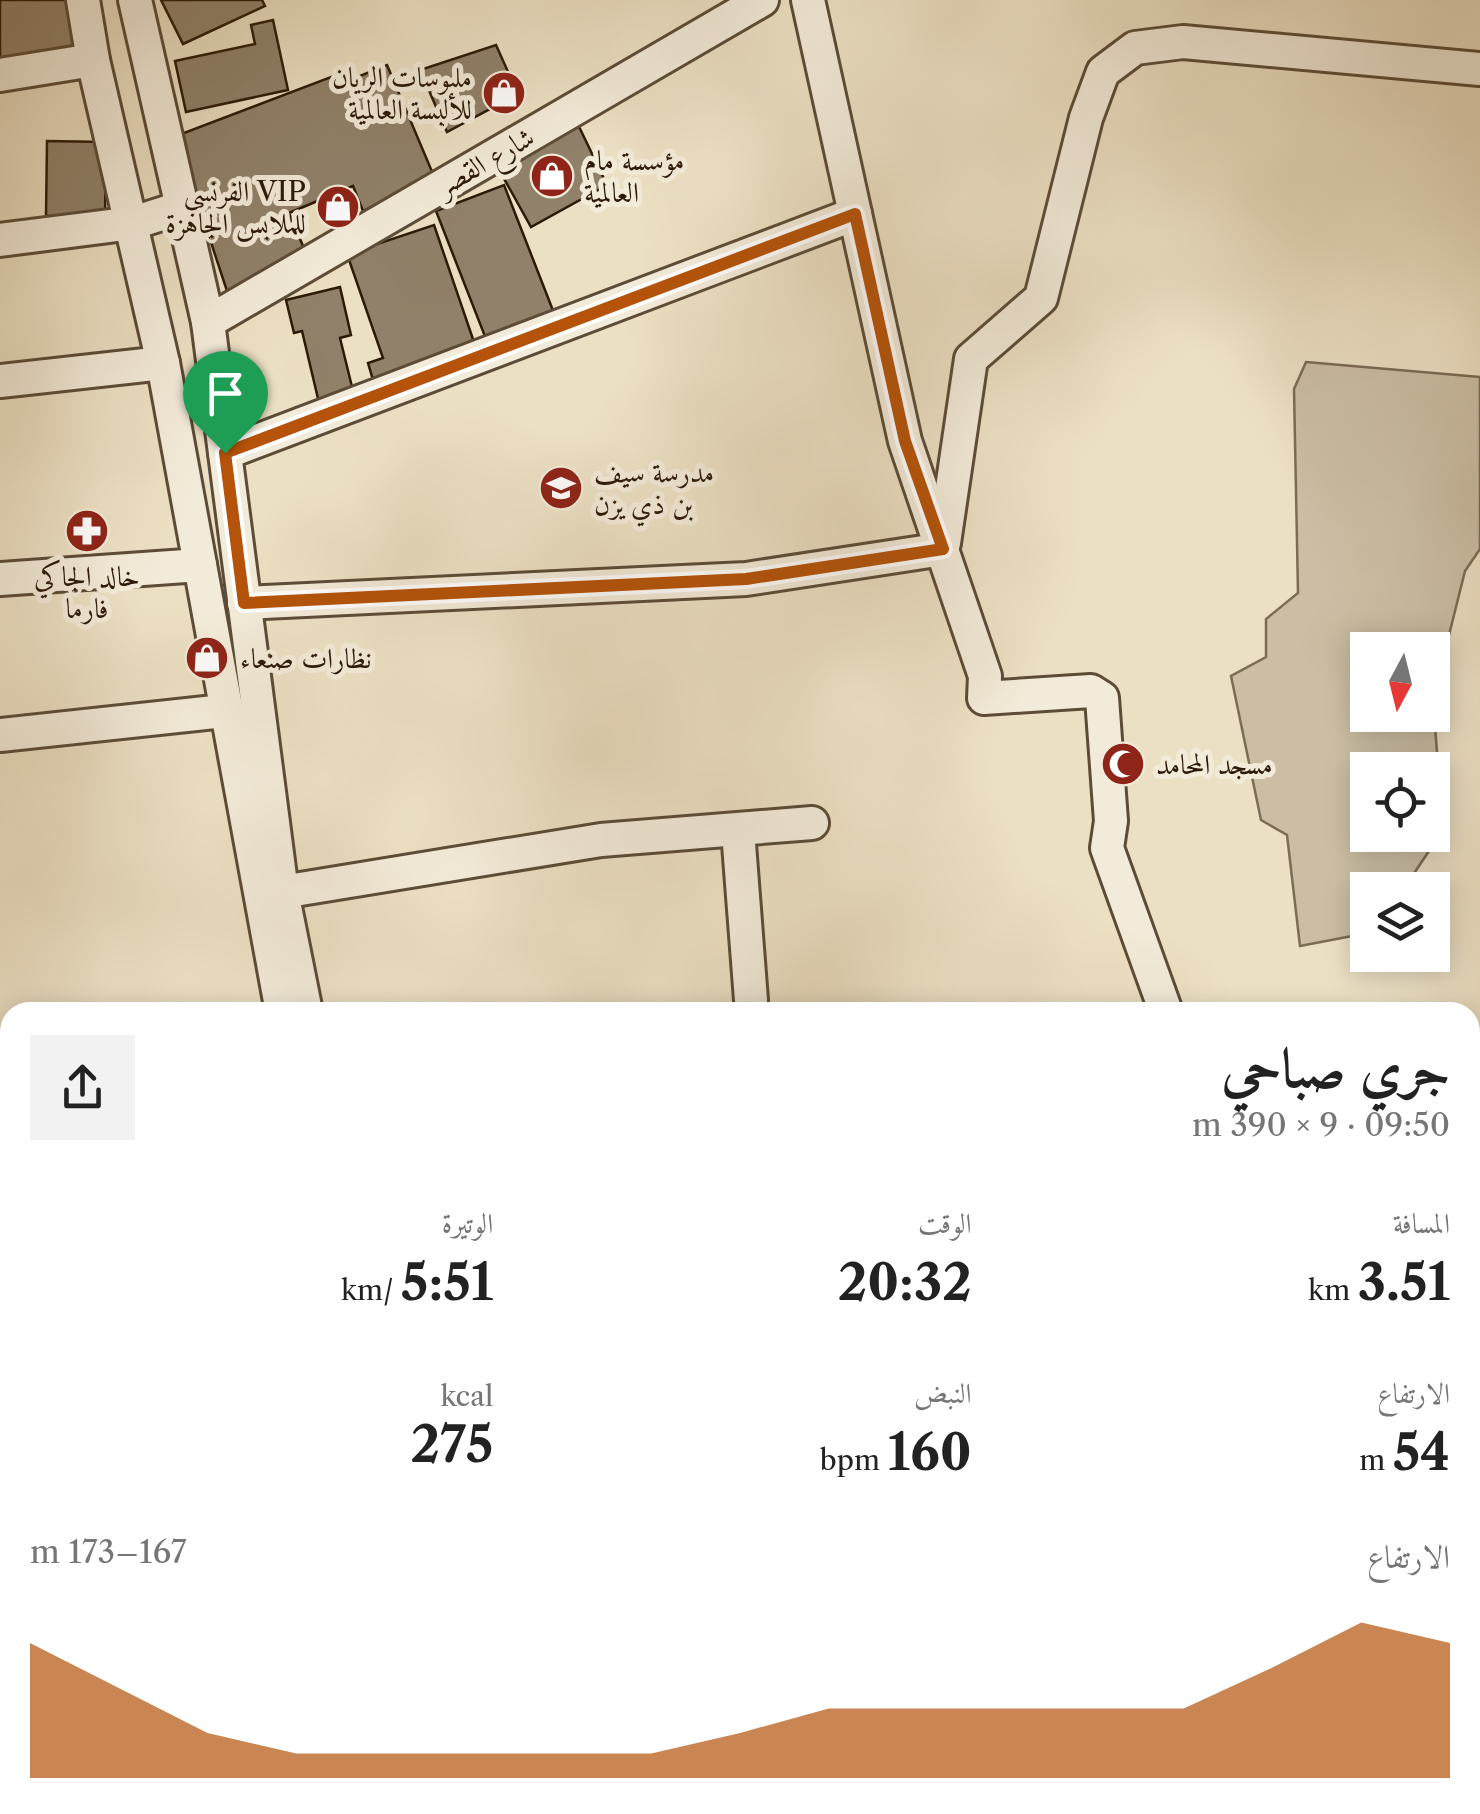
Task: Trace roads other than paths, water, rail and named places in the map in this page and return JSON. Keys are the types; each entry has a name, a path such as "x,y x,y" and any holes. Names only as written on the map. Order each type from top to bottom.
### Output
{"street":[{"path":"83,0 92,60 163,362 280,1002"},
{"path":"135,0 208,322 282,892 304,1002"},
{"name":"شارع القصر","path":"208,322 762,0"},
{"path":"808,0 905,441 985,676 984,698 1091,691 1102,698 1111,822 1106,848 1162,1002"},
{"path":"943,549 971,359 1041,298 1086,118 1103,72 1134,48 1183,42 1480,69"},
{"path":"0,74 92,60"},
{"path":"0,240 132,223 182,207"},
{"path":"225,453 855,214"},
{"path":"0,381 163,362"},
{"path":"244,603 746,579 943,549"},
{"path":"0,579 200,565"},
{"path":"0,736 224,711"},
{"path":"282,892 602,840 812,823"},
{"path":"738,831 751,1000"}],"place":[{"name":"ملبوسات الريان للألبسة العالمية","path":"504,93"},
{"name":"مؤسسة مام العالمية","path":"552,176"},
{"name":"الفرنسي VIP للملابس الجاهزة","path":"338,207"},
{"name":"مدرسة سيف بن ذي يزن","path":"561,488"},
{"name":"خالد الجاكي فارما","path":"87,531"},
{"name":"نظارات صنعاء","path":"207,658"},
{"name":"مسجد المحامد","path":"1123,764"}]}
